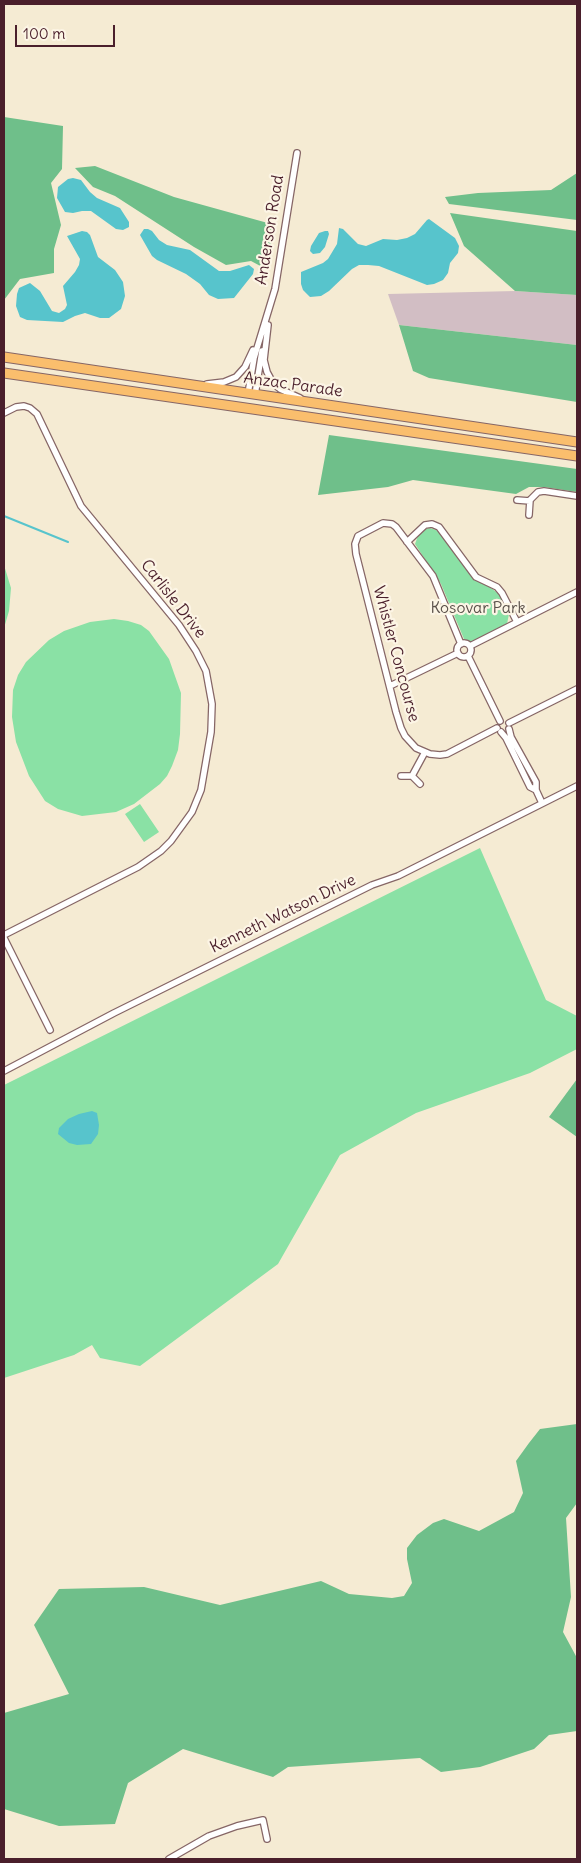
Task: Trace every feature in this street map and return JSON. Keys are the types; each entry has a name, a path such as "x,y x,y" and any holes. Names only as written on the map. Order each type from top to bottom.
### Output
{"main road":[{"name":"Anzac Parade","path":"4,358 577,442"},
{"name":"Anzac Parade","path":"4,373 577,456"},
{"path":"250,408 251,394"}],"street":[{"name":"Anderson Road","path":"251,394 278,274 296,153"},
{"name":"Anderson Road","path":"193,385 224,382 234,379 241,373 248,362 269,314"},
{"name":"Anderson Road","path":"269,314 264,360 267,372 273,383 280,389 313,403"},
{"name":"Carlisle Drive","path":"4,413 22,406 36,412 80,506 175,620 196,651 208,677 212,712 201,790 192,812 171,842 138,867 4,936 50,1030"},
{"path":"529,515 530,501 533,495 539,491 577,496"},
{"path":"517,500 530,501"},
{"name":"Whistler Concourse","path":"408,542 395,526 386,523 378,525 360,535 356,539 355,546 401,728 410,742 416,748 425,752"},
{"path":"461,644 433,576 408,542 425,525 432,524 437,526 476,577 497,587 517,622"},
{"path":"461,644 470,646 577,592"},
{"path":"458,653 458,648 461,644"},
{"path":"468,656 471,650 470,646"},
{"path":"390,686 458,653"},
{"path":"458,653 461,656 468,656"},
{"path":"468,656 500,721"},
{"path":"412,776 425,752 434,755 447,754 499,730 506,732 509,726 577,690"},
{"path":"500,721 506,720 512,740 536,783 536,790 542,804"},
{"path":"500,721 497,725 499,730 507,739 530,786 536,790"},
{"path":"401,776 412,776 420,784"},
{"name":"Kenneth Watson Drive","path":"4,1071 114,1013 363,889 398,876 577,786"},
{"path":"169,1859 209,1836 237,1826 263,1820 267,1838"}],"shaded area":[{"path":"515,291 577,295 577,345 399,325 388,294"}],"green space":[{"path":"4,117 63,126 62,169 51,183 61,225 54,249 54,273 20,279 4,300"},
{"path":"95,166 174,197 275,225 266,269 251,261 226,265 194,247 115,196 93,187 75,168"},
{"path":"577,173 577,220 449,204 445,197 478,193 551,190"},
{"path":"450,213 577,231 577,295 515,291 464,246"},
{"path":"399,325 577,345 577,402 429,378 413,371"},
{"path":"329,435 577,469 577,492 544,487 529,487 516,494 413,480 388,487 318,495"},
{"name":"Kosovar Park","path":"430,528 440,533 471,573 499,594 509,614 507,624 472,642 464,639 441,584 415,544 419,533"},
{"path":"4,565 11,588 9,611 4,628"},
{"path":"114,619 141,625 149,631 169,659 181,693 178,750 167,776 160,784 134,804 116,812 82,816 58,809 45,801 29,776 16,742 12,717 13,690 18,675 26,662 49,640 64,631 90,622"},
{"path":"140,804 159,832 144,842 125,814"},
{"path":"480,848 546,1000 577,1016 577,1049 530,1073 416,1113 340,1155 278,1264 140,1366 100,1358 92,1345 74,1355 4,1378 4,1085"},
{"path":"577,1079 577,1137 549,1117"},
{"path":"577,1424 577,1503 566,1518 571,1597 563,1632 577,1658 577,1731 549,1735 534,1749 480,1767 441,1772 420,1758 288,1767 273,1777 183,1749 128,1783 115,1824 59,1826 4,1809 4,1713 69,1694 34,1625 59,1589 144,1587 220,1605 321,1581 349,1594 392,1598 404,1596 412,1583 407,1559 407,1548 417,1535 433,1523 444,1519 479,1531 514,1512 523,1493 516,1461 540,1429"}],"water":[{"path":"68,179 81,180 97,198 120,208 129,222 129,227 123,230 116,229 91,211 65,212 57,198 58,187"},
{"path":"429,219 455,238 459,246 458,253 450,263 448,273 443,280 427,285 379,266 359,265 321,296 310,297 303,290 301,272 328,259 337,244 339,228 343,229 358,244 366,246 383,239 397,240 407,238 415,234"},
{"path":"144,229 152,231 159,240 167,245 190,250 219,271 230,271 249,265 254,269 253,274 234,298 218,299 209,295 200,284 186,274 152,256 140,235"},
{"path":"82,231 90,235 98,257 115,270 123,282 125,296 121,309 109,318 100,318 85,313 63,322 27,320 20,317 16,306 17,294 19,288 30,283 40,291 52,311 59,313 65,309 67,305 63,286 75,272 80,259 67,236"},
{"path":"328,231 329,234 325,247 320,253 313,254 310,251 311,246 319,233"},
{"path":"92,1111 97,1113 99,1125 98,1134 91,1144 77,1145 69,1143 58,1134 59,1128 68,1119"}],"waterway":[{"path":"4,516 68,542"}]}
